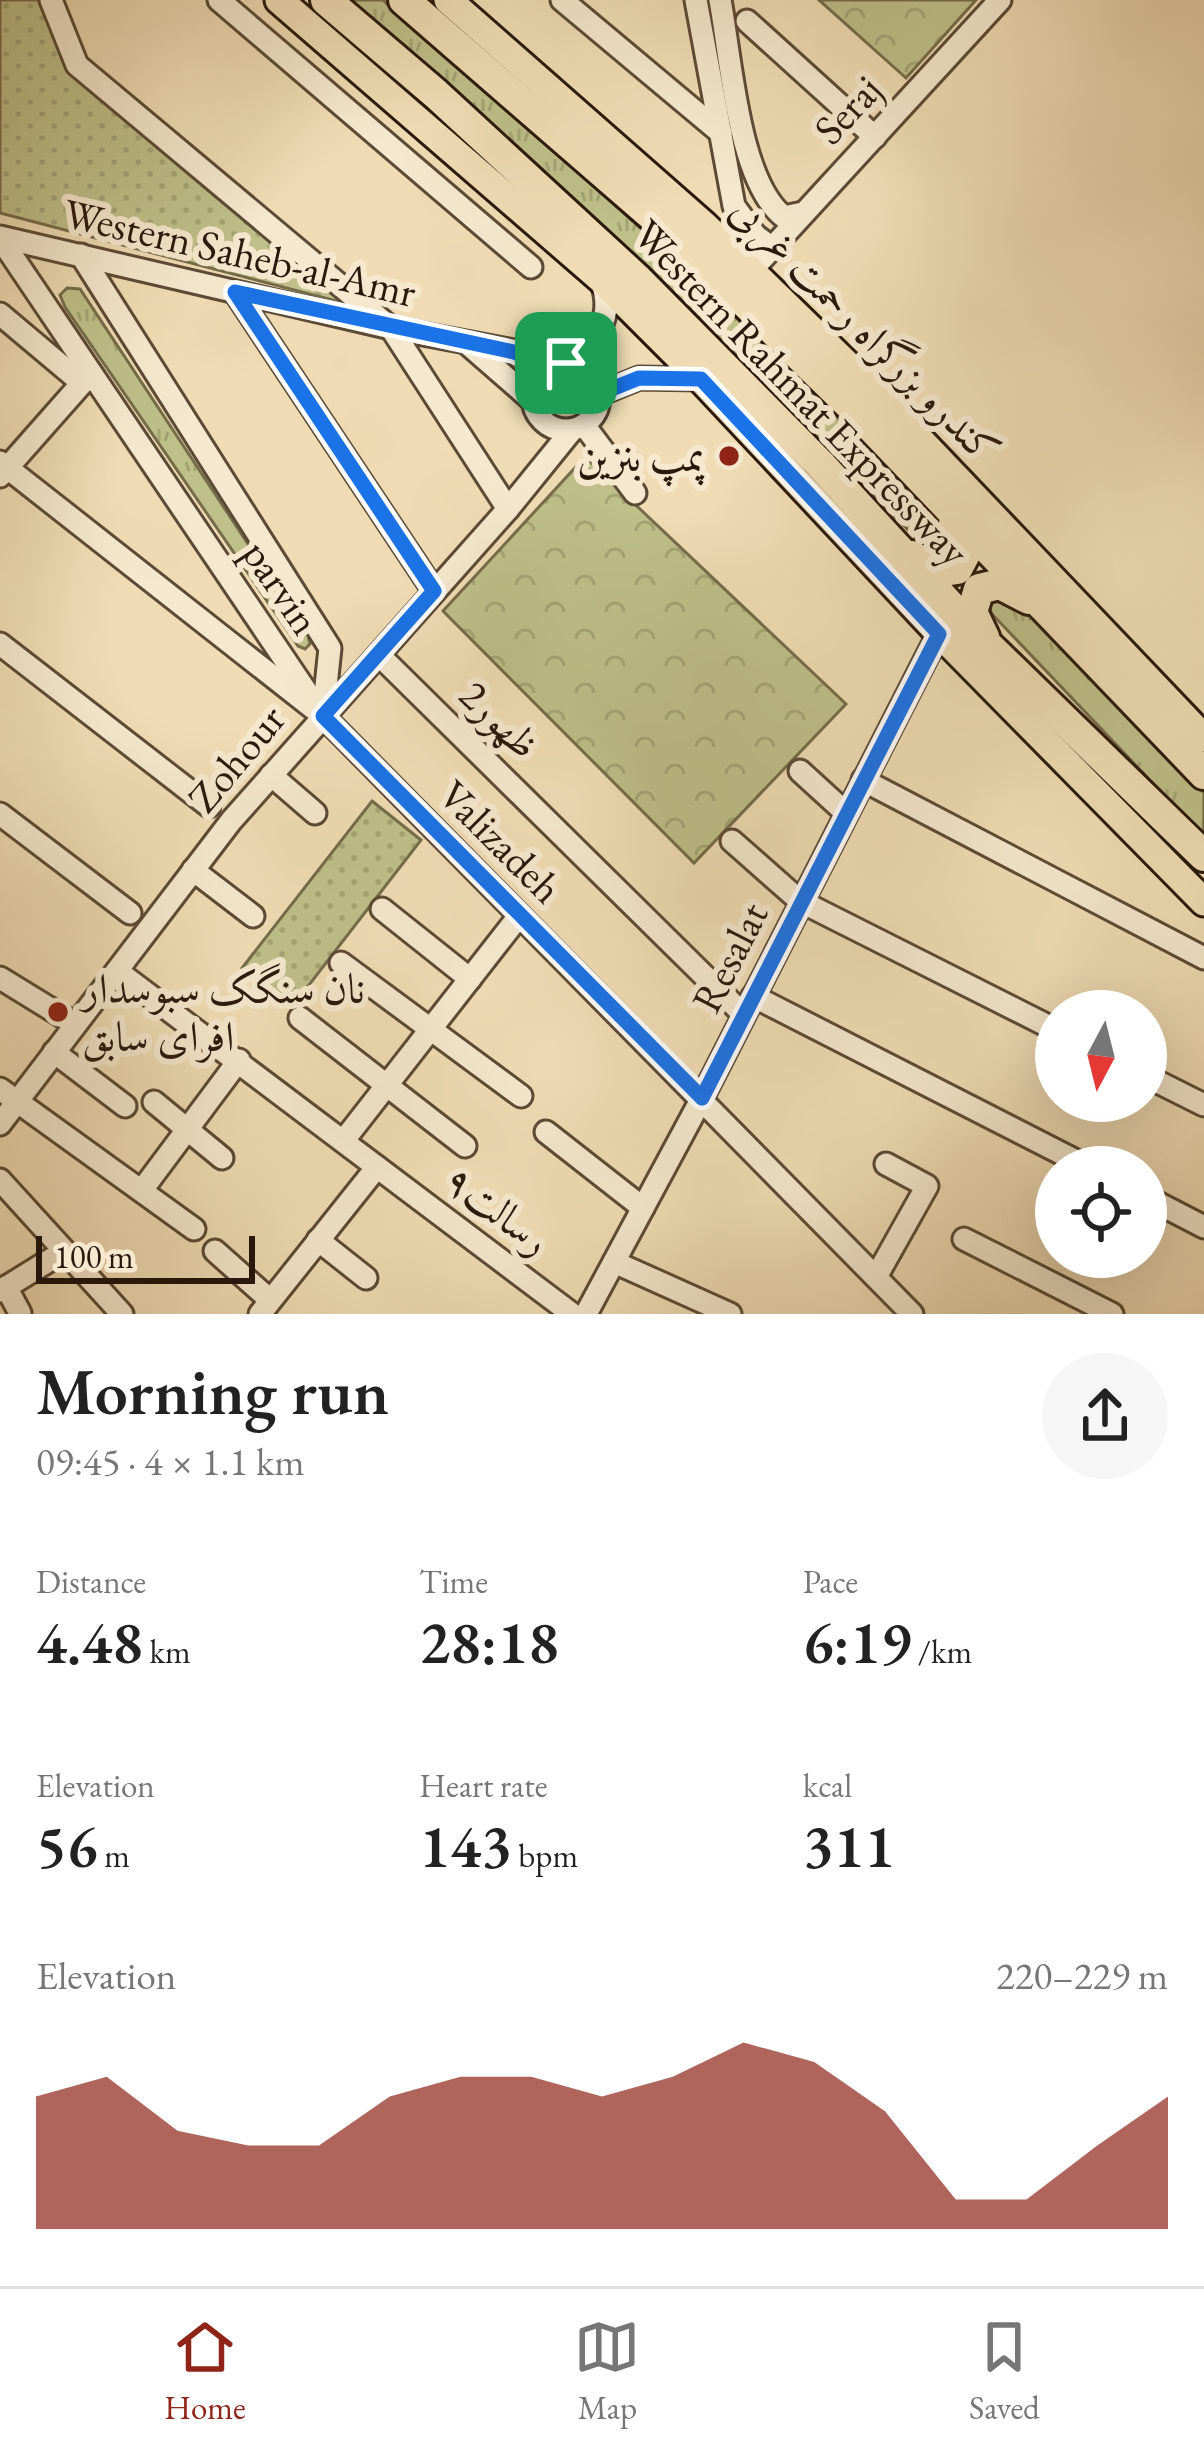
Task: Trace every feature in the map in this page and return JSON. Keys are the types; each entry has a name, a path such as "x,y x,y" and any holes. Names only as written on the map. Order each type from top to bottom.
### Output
{"highway":[{"name":"Western Rahmat Expressway","path":"326,0 583,226 1001,658 1204,856"},
{"name":"Western Rahmat Expressway","path":"404,0 672,232 854,409 1204,775"},
{"path":"888,538 937,572 951,573 962,565 965,544 932,492"},
{"path":"1001,658 974,620 973,600 979,589 1005,585 1048,613"}],"main road":[{"path":"279,0 601,279 939,634 1204,902"},
{"name":"کندرو بزرگراه رحمت غربی","path":"448,0 635,161 861,378 1204,738"},
{"path":"552,126 635,161"}],"street":[{"path":"51,0 77,65 391,328 508,509"},
{"path":"219,0 531,267"},
{"path":"696,0 721,133 770,205 784,217 803,213"},
{"path":"705,226 719,231 730,228 738,163 720,0"},
{"name":"Seraj","path":"751,271 1000,0"},
{"path":"564,2 721,133"},
{"path":"747,21 874,136"},
{"path":"379,137 404,108"},
{"path":"734,206 755,235 772,248"},
{"name":"Western Saheb-al-Amr","path":"0,238 514,352 557,366"},
{"name":"parvin","path":"0,238 86,378 323,716"},
{"name":"parvin","path":"81,256 330,648 323,716"},
{"path":"549,456 536,409 536,382 585,347 603,323 610,304 601,279"},
{"path":"235,292 434,591"},
{"path":"0,314 86,378 2,469"},
{"path":"463,341 548,425 578,428 634,493"},
{"path":"557,366 589,372 599,394 598,406 578,428"},
{"path":"599,394 639,378 701,379"},
{"name":"Zohour","path":"0,1124 9,1095 54,1052 271,775 578,428"},
{"name":"Valizadeh","path":"2,469 323,716 912,1314"},
{"name":"Resalat","path":"586,1314 939,634"},
{"path":"0,644 209,806"},
{"path":"295,675 330,648"},
{"name":"2ظهور","path":"379,655 748,1005 891,1066 1047,1146"},
{"path":"800,771 846,813"},
{"path":"271,775 315,813"},
{"path":"863,780 1196,954"},
{"path":"0,814 130,913"},
{"path":"733,841 800,901 1035,1019"},
{"path":"193,870 253,916"},
{"path":"382,909 470,979"},
{"path":"344,1140 519,916"},
{"path":"341,963 520,1096"},
{"name":"رسالت۹","path":"117,971 572,1314"},
{"path":"0,978 74,1024"},
{"path":"300,1018 465,1146"},
{"path":"54,1052 125,1106"},
{"path":"142,1190 239,1060"},
{"path":"1167,1087 1204,1106"},
{"path":"9,1095 194,1228"},
{"path":"154,1102 222,1158"},
{"path":"546,1132 643,1208"},
{"path":"876,1277 927,1186 886,1164"},
{"path":"215,1251 265,1307 377,1167"},
{"path":"0,1180 122,1314"},
{"path":"1167,1208 1204,1227"},
{"path":"964,1239 1112,1314"},
{"path":"318,1240 366,1278"},
{"path":"20,1313 3,1289 63,1252"},
{"path":"614,1262 730,1314"}],"green space":[{"path":"0,0 39,0 74,75 344,303 0,213"},
{"path":"343,0 383,0 678,262 820,399 955,542 950,560 937,558 620,248"},
{"path":"819,0 976,0 906,78"},
{"path":"67,288 80,289 308,635 310,644 305,649 298,646 65,307 60,295"},
{"path":"585,457 846,704 694,863 443,611"},
{"path":"985,597 1013,597 1204,793 1204,837 992,614"},
{"path":"372,801 421,840 292,1007 242,968"}],"place":[{"name":"پمپ بنزین","path":"729,456"},
{"name":"نان سنگک سبوسدار افرای سابق","path":"58,1012"}],"route":[{"path":"235,292 514,352 549,368 566,363 589,372 599,394 639,378 701,379 939,634 702,1098 323,716 434,591 235,292"}]}
